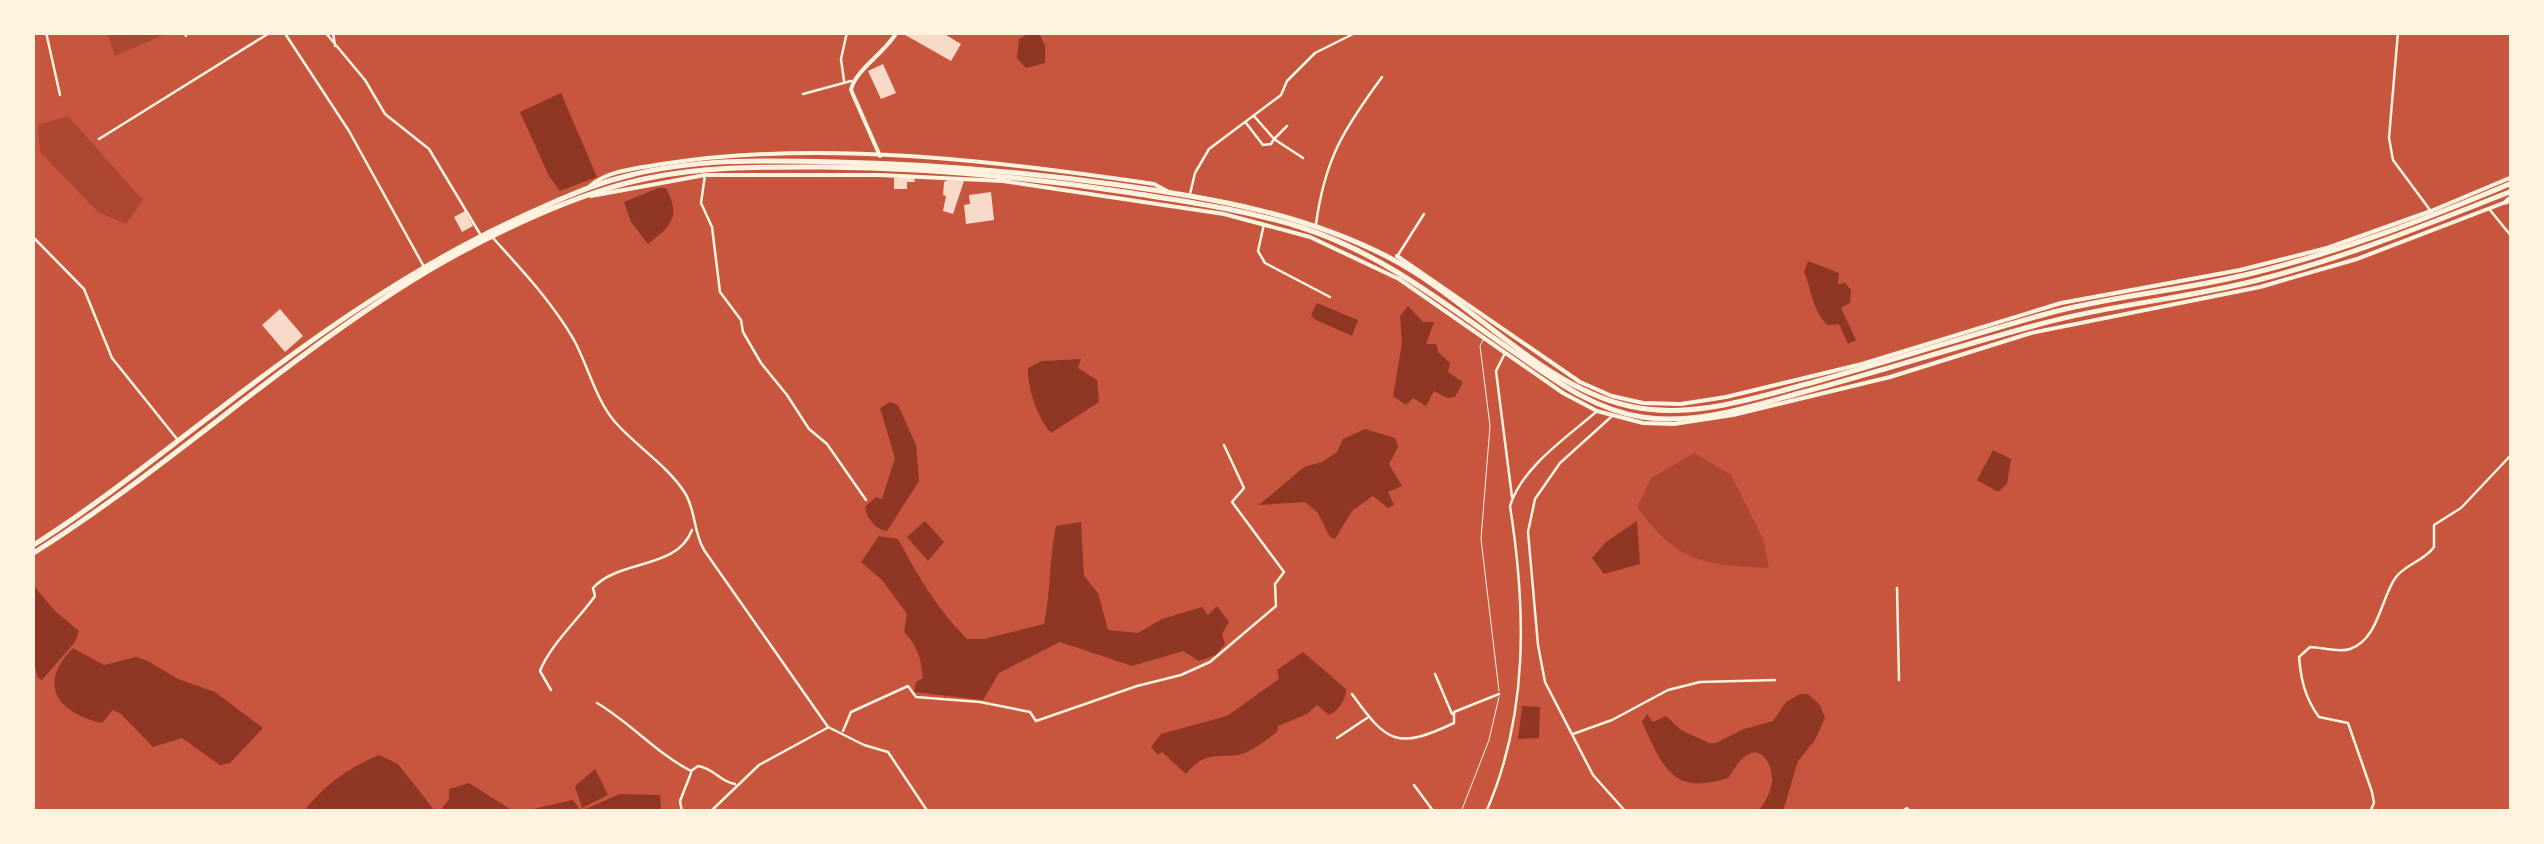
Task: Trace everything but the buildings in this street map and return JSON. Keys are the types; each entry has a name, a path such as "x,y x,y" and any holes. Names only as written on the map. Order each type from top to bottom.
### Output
{"highway":[{"path":"32,546 424,266 481,235 586,192 654,170 755,160 951,166 1169,192 1316,225 1396,258 1584,390 1632,407 1666,412 1763,396 2059,311 2328,251 2512,180"},
{"path":"32,554 96,512 390,294 492,237 586,192 654,176 773,166 950,171 1029,178 1162,200 1316,232 1368,254 1412,280 1486,336 1566,388 1631,415 1670,419 1733,410 1923,364 2058,319 2258,284 2355,255 2510,198"},
{"path":"254,384 259,391"}],"main road":[{"path":"880,156 851,90 853,81 887,50 897,32"},
{"path":"586,192 598,179 703,158 880,156 1019,164 1154,184 1169,192"},
{"path":"586,192 605,196 705,175 882,175 1003,181 1162,200"},
{"path":"2355,255 2510,198"},
{"path":"1507,350 1563,393 1597,411 1643,423 1674,424 1733,415 1923,364"}],"street":[{"path":"46,32 60,96"},
{"path":"98,139 270,32"},
{"path":"284,32 349,132 424,266"},
{"path":"325,32 359,72 386,114 429,149 481,235"},
{"path":"333,32 336,46"},
{"path":"844,82 841,58 847,32"},
{"path":"1190,196 1195,173 1209,149 1281,95 1288,81 1315,53 1358,32"},
{"path":"2398,32 2389,138 2392,160 2432,213"},
{"path":"1316,225 1334,150 1382,76"},
{"path":"803,94 853,81"},
{"path":"1253,115 1274,139 1303,158"},
{"path":"1245,122 1263,144 1271,144 1286,126"},
{"path":"705,175 701,203 712,227 720,292 741,320 743,332 761,363 866,500"},
{"path":"2489,208 2512,237"},
{"path":"1396,258 1424,214"},
{"path":"1265,221 1258,252 1266,263 1330,297"},
{"path":"32,236 84,289 112,358 178,440"},
{"path":"492,237 561,320 613,420 660,464 686,496 694,514 697,538 828,727 864,746 888,752 928,812"},
{"path":"1507,350 1496,371 1512,498"},
{"path":"1486,812 1504,768 1517,704 1522,621 1512,498 1528,474 1597,411"},
{"path":"1612,416 1560,463 1535,499 1529,522 1538,646 1545,682 1593,775 1626,812"},
{"path":"843,732 851,712 908,686 916,697 1000,705 1030,712 1036,721 1210,662 1276,606 1275,584 1284,572 1232,502 1244,488 1224,445"},
{"path":"2370,812 2374,803 2372,792 2348,723 2319,717 2302,685 2299,658 2310,647 2345,650 2362,640 2378,622 2381,603 2391,592 2395,578 2430,553 2434,546 2434,524 2461,508 2512,454"},
{"path":"551,690 540,671 544,660 576,624 598,582 614,572 680,548 694,526"},
{"path":"1898,588 1899,680"},
{"path":"1352,694 1382,731 1400,740 1432,734 1454,723 1435,674"},
{"path":"1572,735 1612,720 1668,690 1700,682 1775,680"},
{"path":"1454,716 1462,708 1500,694"},
{"path":"597,703 626,720 653,746 692,771"},
{"path":"1337,738 1368,717"},
{"path":"710,812 758,766 828,727"},
{"path":"682,812 680,802 692,771 698,766 710,767 735,784"},
{"path":"1414,785 1434,812"},
{"path":"1900,812 1908,808 1910,812"}],"lane":[{"path":"1461,812 1495,721 1500,694 1481,539 1490,426 1480,346 1486,336"}],"shaded area":[{"path":"107,32 170,32 115,56 107,33"},
{"path":"1039,33 1045,46 1045,63 1026,68 1017,58 1019,39"},
{"path":"561,93 597,177 560,191 549,176 520,112"},
{"path":"68,116 143,200 126,224 98,212 40,152 38,125"},
{"path":"666,188 673,206 672,220 648,244 631,222 624,202"},
{"path":"1808,261 1839,273 1838,284 1845,283 1851,290 1850,303 1841,308 1856,340 1848,344 1839,324 1828,325 1819,313 1804,272"},
{"path":"1317,303 1358,320 1352,336 1314,319 1311,315"},
{"path":"1408,306 1423,322 1434,322 1426,344 1436,344 1450,363 1448,372 1463,382 1455,397 1447,398 1434,391 1426,406 1413,398 1406,405 1393,396 1402,343 1400,316"},
{"path":"1081,359 1078,368 1097,380 1099,402 1051,433 1034,403 1028,368 1042,361"},
{"path":"890,402 898,405 916,445 919,481 887,531 872,523 865,507 876,497 882,499 895,458 880,408"},
{"path":"1365,429 1395,438 1398,447 1389,464 1402,486 1388,492 1394,505 1388,508 1373,496 1352,511 1335,539 1330,537 1318,513 1305,502 1259,505 1304,467 1337,452 1343,439"},
{"path":"1993,450 2011,459 2007,484 1998,492 1977,480"},
{"path":"1694,453 1731,475 1763,539 1769,568 1726,565 1694,557 1666,540 1637,507 1651,478"},
{"path":"925,521 944,542 928,561 907,537"},
{"path":"1637,521 1640,564 1604,574 1592,558 1606,542"},
{"path":"1081,522 1084,576 1098,593 1108,630 1138,633 1162,619 1202,607 1208,615 1217,606 1229,622 1222,634 1225,644 1216,655 1199,661 1183,651 1132,666 1060,642 999,673 983,700 914,692 916,682 923,678 918,653 904,632 907,614 882,580 861,562 879,536 898,539 929,592 967,639 984,639 1044,624 1056,526"},
{"path":"33,585 79,631 75,642 42,680 33,659"},
{"path":"73,648 104,665 136,657 148,661 178,679 215,692 263,728 230,763 220,765 182,738 153,747 113,710 102,723 73,712 64,704 54,685 62,661"},
{"path":"1303,652 1346,689 1339,707 1329,715 1317,705 1307,714 1278,726 1277,732 1251,750 1211,757 1186,774 1151,747 1161,734 1227,716 1279,679 1277,670"},
{"path":"1808,694 1820,705 1825,718 1815,740 1798,761 1783,811 1758,811 1772,781 1768,762 1760,754 1755,752 1743,758 1728,778 1709,783 1682,780 1664,764 1642,722 1647,714 1653,722 1666,716 1681,730 1716,743 1773,721 1786,702"},
{"path":"1522,706 1540,707 1539,738 1518,739"},
{"path":"379,755 398,764 435,811 304,811 338,778"},
{"path":"595,769 608,795 582,808 575,786"},
{"path":"469,783 513,811 440,811 449,799 449,789"},
{"path":"620,794 660,795 661,811 581,811"},
{"path":"573,800 581,811 524,811"}]}
